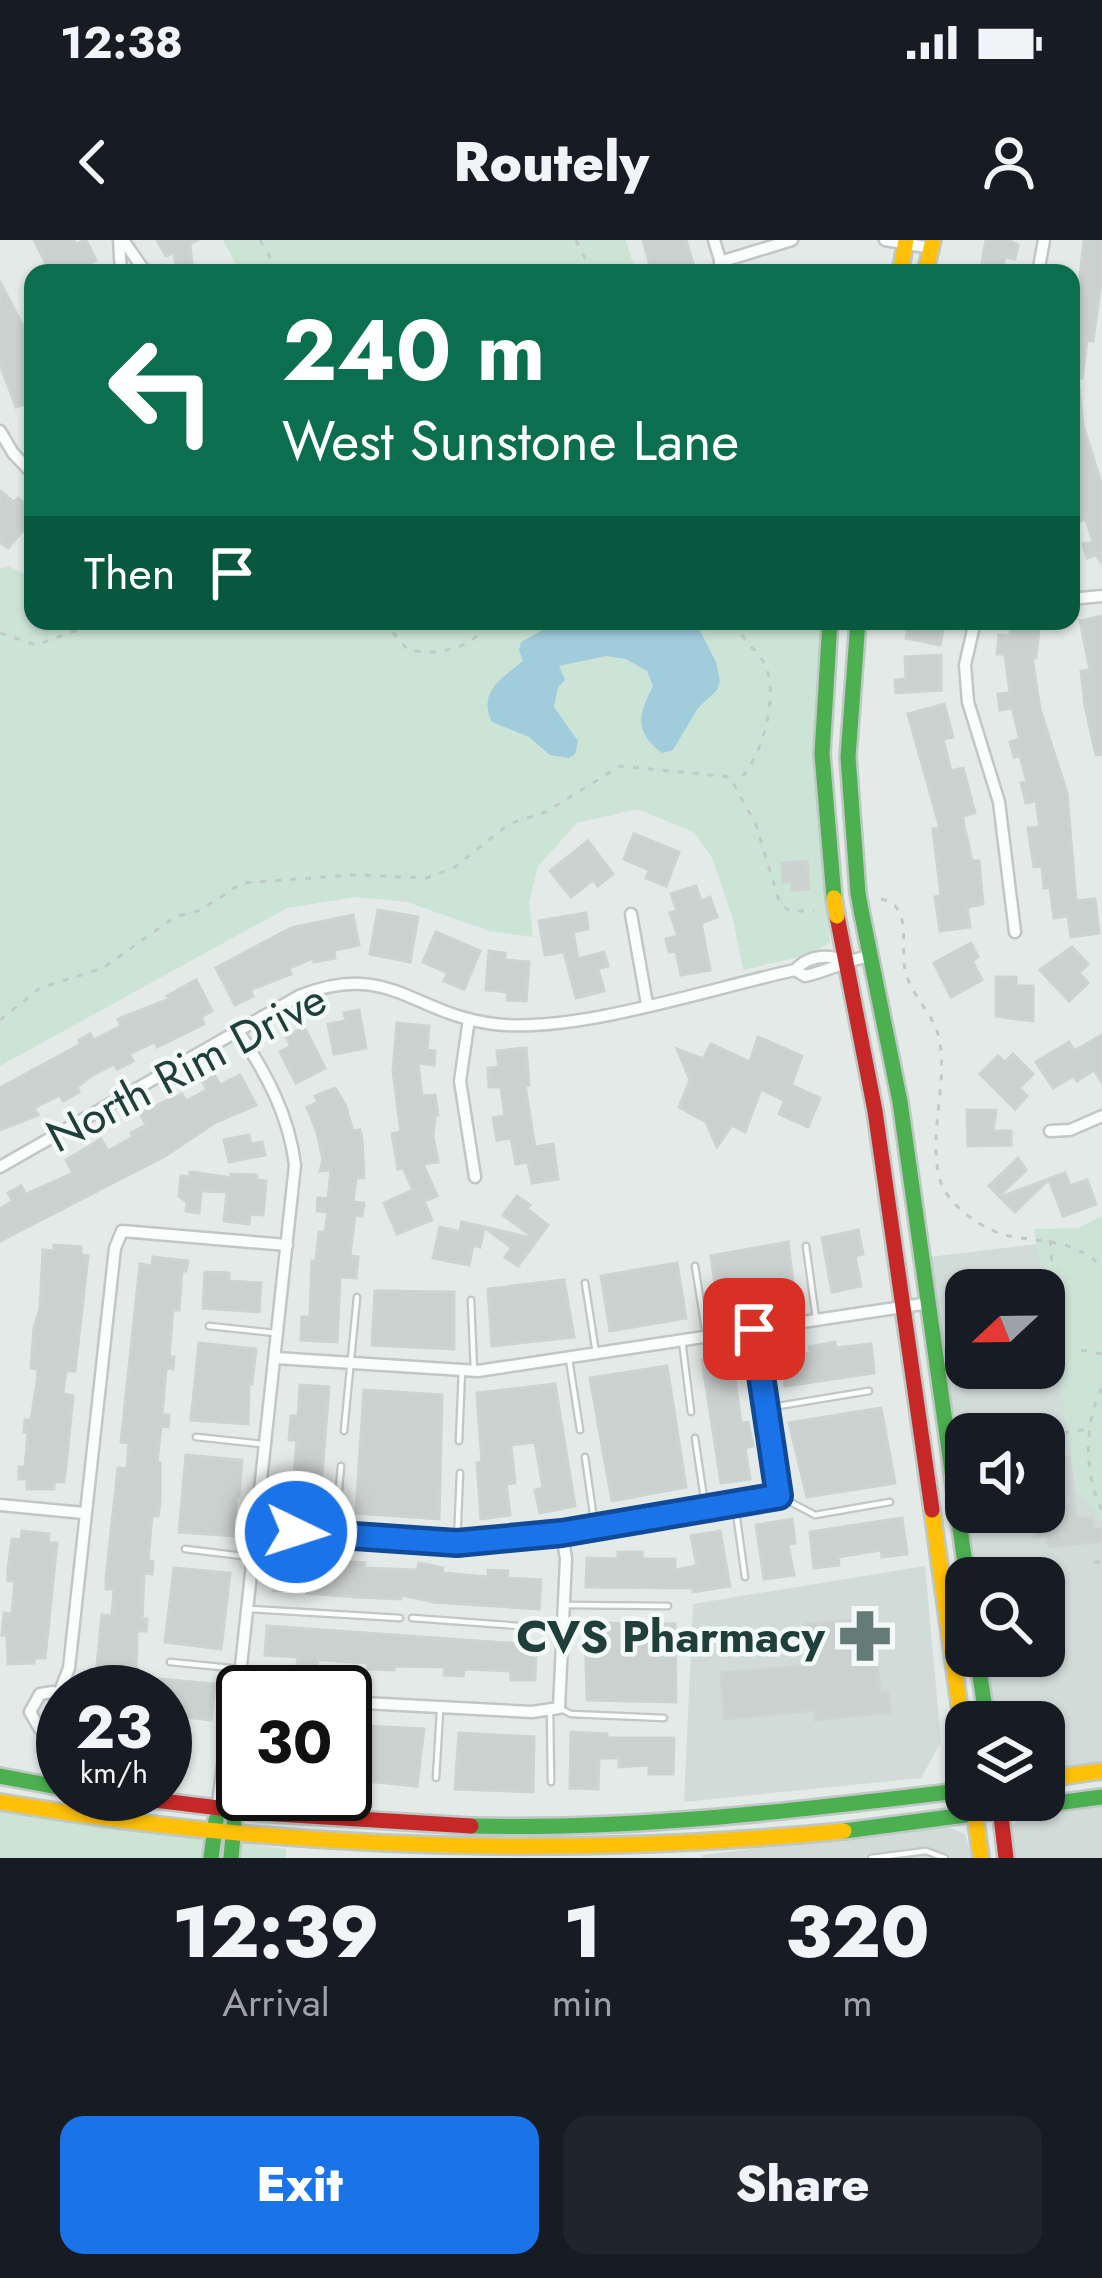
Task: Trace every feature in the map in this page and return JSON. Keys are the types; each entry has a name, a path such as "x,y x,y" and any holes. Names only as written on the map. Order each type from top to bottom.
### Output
{"street":[{"path":"121,240 139,264"},
{"path":"732,264 792,240"},
{"path":"885,240 932,244"},
{"path":"0,431 24,465"},
{"path":"0,462 13,453"},
{"path":"829,630 823,802 834,898 875,1111 959,1701"},
{"path":"857,630 848,760 860,902 900,1102 964,1557"},
{"path":"973,630 966,681 999,802 1015,932"},
{"path":"631,914 647,1004"},
{"name":"North Rim Drive","path":"0,1167 327,985 362,982 470,1018 532,1026 795,970 805,976 870,956"},
{"path":"470,1018 460,1081 475,1177"},
{"path":"238,1031 264,1071 292,1137 296,1165 241,1665"},
{"path":"1050,1131 1070,1130 1102,1117"},
{"path":"69,1665 116,1248 122,1231 287,1245"},
{"path":"274,1358 468,1370 928,1303"},
{"path":"257,1529 457,1543 562,1533 779,1496 754,1329"},
{"path":"0,1505 84,1513"},
{"path":"372,1704 555,1709 565,1630 562,1533"},
{"path":"1065,1776 1102,1771"},
{"path":"0,1777 36,1783"},
{"path":"192,1815 234,1824 337,1820 498,1825 727,1818 945,1792"},
{"path":"1065,1800 1102,1797"},
{"path":"0,1802 215,1821 345,1846 495,1850 725,1842 945,1811"},
{"path":"211,1858 216,1814"},
{"path":"725,1842 727,1818"},
{"path":"231,1858 234,1821"},
{"path":"976,1821 981,1858"},
{"path":"1002,1821 1006,1858"}],"lane":[{"path":"806,1246 816,1319"},
{"path":"695,1266 706,1335"},
{"path":"585,1283 596,1353"},
{"path":"344,1431 357,1298"},
{"path":"459,1441 471,1300"},
{"path":"209,1326 277,1333"},
{"path":"682,1339 692,1412"},
{"path":"568,1357 580,1430"},
{"path":"766,1408 869,1390"},
{"path":"196,1437 266,1445"},
{"path":"694,1438 706,1510"},
{"path":"584,1457 595,1527"},
{"path":"334,1534 341,1466"},
{"path":"457,1543 460,1473"},
{"path":"779,1496 815,1514 890,1502"},
{"path":"735,1505 745,1576"},
{"path":"185,1549 254,1558"},
{"path":"565,1605 668,1606"},
{"path":"248,1609 400,1618"},
{"path":"412,1618 565,1630"},
{"path":"170,1662 216,1667"},
{"path":"436,1778 440,1708"},
{"path":"551,1782 555,1709 571,1714 664,1718"},
{"path":"871,1858 926,1851 945,1858"}],"path":[{"path":"0,633 36,645 78,630"},
{"path":"390,630 408,650 428,653 466,644 484,630"},
{"path":"736,783 756,760 770,682 766,664 742,640 739,630"},
{"path":"0,1020 40,988 103,968 175,917 201,910 242,883 441,874 508,824 546,812 620,766 718,774 736,783 764,843 780,904 790,911 814,911"},
{"path":"881,899 890,901 900,913 908,980 938,1035 938,1157 946,1193 999,1233 1050,1239 1082,1250 1102,1267"},
{"path":"1050,1239 1052,1262"},
{"path":"1081,1350 1102,1354"},
{"path":"1102,1388 1091,1430 1091,1484 1102,1510"},
{"path":"1065,1435 1091,1430"},
{"path":"1094,1562 1102,1562"}],"shaded area":[{"path":"1037,1244 1041,1269 945,1269 945,1371 929,1257"},
{"path":"948,1389 1061,1389 1065,1413 951,1413"},
{"path":"1065,1413 1078,1492 1102,1521 1102,1763 1065,1767 1065,1701 991,1701 987,1677 1065,1677 1065,1557 971,1557 968,1533 1065,1533"},
{"path":"925,1566 941,1742 921,1778 684,1802 693,1604"},
{"path":"1102,1805 1102,1858 1013,1858 1011,1828 1017,1821 1065,1821 1065,1810"},
{"path":"947,1826 965,1834 972,1858 701,1855"}],"green space":[{"path":"223,240 626,240 633,264 236,264"},
{"path":"8,566 24,574 24,630 822,630 813,770 830,941 816,953 743,970 733,919 712,858 695,833 638,809 577,823 538,866 529,902 533,937 489,931 407,902 356,897 287,908 0,1066 0,569"},
{"path":"1102,1216 1102,1521 1078,1492 1061,1389 1065,1389 1065,1269 1041,1269 1034,1229 1078,1228"},
{"path":"0,1810 36,1815 36,1821 81,1821 286,1849 286,1858 0,1858"}],"water":[{"path":"543,630 700,630 720,681 673,750 662,753 641,722 653,686 647,671 626,659 606,656 559,666 565,680 558,687 554,707 578,741 569,758 550,755 529,737 492,722 488,711 494,687 523,661 521,642"}],"building":[{"path":"34,240 73,240 76,244 86,240 96,260 88,264 46,264"},
{"path":"157,240 197,240 190,244 192,264 176,264 174,252 166,256"},
{"path":"643,240 686,240 693,264 650,264"},
{"path":"986,240 1018,245 1015,259 982,264"},
{"path":"1084,240 1102,240 1093,341 1087,340 1082,378 1080,378"},
{"path":"0,282 24,328 24,404 16,407 0,364"},
{"path":"1080,398 1083,425 1102,486 1102,563 1096,555 1087,558 1083,544 1093,542 1086,519 1080,521"},
{"path":"0,491 14,502 18,498 24,503 24,529 8,548 0,542"},
{"path":"1102,616 1102,754 1096,755 1085,706 1081,671 1090,670 1080,621"},
{"path":"907,630 943,630 940,645 906,638"},
{"path":"1011,630 1039,630 1036,658 1032,657 1040,709 1067,793 1076,901 1095,899 1099,933 1071,937 1068,916 1054,918 1042,866 1034,867 1028,828 1040,827 1036,801 1026,803 1021,783 1027,782 1020,756 1014,757 1010,742 1020,739 1012,708 1000,710 998,694 1010,693 1005,654 997,654 999,635 1010,636"},
{"path":"941,655 941,690 896,693 895,680 906,679 905,657"},
{"path":"944,704 953,737 943,739 951,771 963,768 975,813 962,816 972,861 979,861 983,904 967,907 970,927 940,931 933,829 940,828 908,714"},
{"path":"634,834 679,852 666,886 646,878 649,870 624,859"},
{"path":"588,841 613,874 598,886 593,880 571,897 550,871"},
{"path":"807,861 809,889 792,890 792,881 783,882 782,863"},
{"path":"696,886 701,901 710,897 717,917 701,923 710,970 681,975 676,951 669,952 666,939 678,936 670,913 677,911 671,894"},
{"path":"378,910 418,917 410,962 370,954"},
{"path":"586,913 588,929 573,932 578,959 604,952 608,966 598,969 604,991 576,998 564,952 545,955 539,921"},
{"path":"353,915 359,945 334,950 335,958 314,962 313,958 288,969 291,974 250,990 253,996 235,1005 216,968 291,928"},
{"path":"436,932 480,951 464,989 444,981 448,973 423,962"},
{"path":"971,943 978,957 972,961 982,980 951,997 934,963"},
{"path":"1072,947 1088,964 1079,973 1088,983 1069,1001 1040,970"},
{"path":"489,951 505,953 505,960 529,962 526,1001 507,1000 508,992 486,990"},
{"path":"996,977 1016,977 1016,986 1033,986 1033,1021 996,1016"},
{"path":"196,980 212,1011 201,1017 204,1024 157,1047 155,1042 129,1054 133,1061 117,1069 114,1064 77,1087 79,1092 63,1101 60,1095 34,1108 38,1115 0,1130 0,1088 81,1044 79,1040 90,1034 94,1040 121,1026 118,1019 169,999 167,996"},
{"path":"359,1010 366,1048 334,1054 328,1024 346,1021 344,1013"},
{"path":"397,1023 429,1026 427,1050 435,1051 434,1065 418,1063 422,1096 435,1095 438,1115 433,1137 438,1162 423,1164 437,1196 424,1201 432,1220 397,1234 384,1203 413,1190 403,1168 398,1169 392,1134 401,1132 393,1071"},
{"path":"304,1027 325,1068 296,1083 280,1052 291,1046 286,1037"},
{"path":"1102,1035 1102,1083 1094,1070 1053,1088 1036,1062 1069,1042 1074,1051"},
{"path":"758,1037 802,1056 791,1085 820,1098 808,1127 779,1114 785,1101 761,1089 745,1132 732,1125 717,1147 706,1122 679,1107 690,1080 677,1049 703,1059 711,1044 750,1062"},
{"path":"526,1048 529,1085 525,1085 535,1147 553,1144 558,1179 532,1183 528,1162 516,1164 511,1138 497,1140 493,1118 505,1116 501,1087 489,1087 488,1068 499,1067 497,1051"},
{"path":"1013,1054 1033,1074 1019,1088 1027,1096 1015,1109 980,1074 998,1056 1005,1062"},
{"path":"240,1075 256,1105 216,1122 165,1156 0,1241 0,1209 13,1201 8,1193 21,1186 26,1194 73,1173 66,1160 101,1139 108,1151 133,1137 131,1133 146,1125 140,1113 182,1094 186,1101 207,1090 203,1082 215,1076 220,1085"},
{"path":"335,1088 353,1131 360,1130 362,1139 364,1178 356,1178 353,1202 364,1203 362,1216 355,1215 350,1256 358,1257 356,1278 340,1277 337,1342 301,1340 302,1317 310,1317 312,1261 316,1261 319,1232 325,1232 328,1212 317,1211 318,1198 328,1199 331,1170 320,1171 323,1160 307,1107 318,1102 315,1096"},
{"path":"967,1110 996,1110 993,1131 1011,1131 1011,1145 968,1146"},
{"path":"249,1135 251,1144 262,1142 265,1155 229,1162 224,1140"},
{"path":"1018,1158 1026,1170 999,1196 989,1186"},
{"path":"190,1172 232,1178 231,1174 257,1175 257,1180 266,1181 263,1215 250,1214 249,1224 224,1221 227,1192 201,1191 199,1213 186,1211 187,1202 179,1196 181,1176 190,1177"},
{"path":"1065,1173 1070,1186 1087,1180 1096,1204 1063,1216 1049,1179 1015,1212 1000,1197"},
{"path":"517,1196 548,1225 518,1266 505,1257 512,1248 484,1227 536,1239 503,1215"},
{"path":"462,1222 484,1227 480,1247 473,1245 469,1265 433,1258 440,1227 460,1232"},
{"path":"858,1230 863,1254 855,1256 861,1286 832,1292 822,1238"},
{"path":"788,1242 795,1299 719,1311 711,1256"},
{"path":"54,1245 81,1247 81,1255 88,1256 75,1371 66,1371 63,1394 73,1396 67,1456 64,1482 54,1482 54,1489 27,1489 27,1479 19,1479 19,1467 25,1467 25,1420 31,1420 37,1382 38,1369 31,1368 34,1328 40,1309 43,1250 54,1251"},
{"path":"153,1257 188,1261 182,1271 179,1310 173,1310 169,1357 174,1357 173,1369 166,1368 162,1415 169,1415 168,1427 161,1426 157,1463 160,1503 158,1516 152,1515 148,1561 153,1562 152,1574 144,1573 146,1631 137,1631 136,1665 97,1665 102,1615 112,1616 114,1589 106,1589 106,1578 118,1468 127,1469 129,1443 121,1442 140,1264 152,1266"},
{"path":"677,1263 686,1318 610,1331 601,1276"},
{"path":"205,1272 229,1273 229,1281 261,1283 259,1312 203,1308"},
{"path":"564,1280 574,1337 492,1346 488,1289"},
{"path":"375,1291 454,1292 454,1349 372,1345"},
{"path":"835,1342 836,1348 871,1344 874,1373 785,1386 781,1357 811,1353 809,1347"},
{"path":"199,1343 256,1349 248,1424 191,1420"},
{"path":"737,1354 741,1423 748,1422 753,1446 745,1448 750,1479 721,1483 702,1360"},
{"path":"667,1366 686,1487 612,1501 590,1378"},
{"path":"555,1384 575,1506 540,1513 535,1490 543,1488 535,1442 511,1445 515,1483 506,1484 510,1515 481,1519 477,1393"},
{"path":"300,1385 329,1387 319,1511 285,1507 287,1485 293,1486 297,1440 289,1440 291,1416 298,1416"},
{"path":"364,1390 442,1395 439,1519 356,1513"},
{"path":"881,1408 895,1483 807,1497 789,1423"},
{"path":"186,1455 242,1460 235,1536 179,1532"},
{"path":"1065,1457 1069,1457 1076,1519 1092,1517 1093,1530 1101,1529 1102,1541 1049,1547 1047,1535 1036,1536 1065,1533"},
{"path":"902,1518 907,1554 882,1557 881,1550 838,1557 839,1565 814,1568 810,1532"},
{"path":"792,1519 795,1543 788,1544 794,1575 764,1579 756,1525"},
{"path":"22,1531 49,1534 48,1543 57,1543 45,1658 8,1664 7,1635 2,1635 4,1613 12,1614 15,1581 8,1581 8,1568 12,1539 21,1540"},
{"path":"720,1531 730,1586 693,1592 693,1588 586,1587 587,1558 618,1559 618,1552 642,1552 642,1559 675,1559 675,1570 697,1566 691,1536"},
{"path":"296,1554 296,1559 365,1563 364,1568 417,1570 419,1563 443,1568 442,1573 488,1577 488,1570 508,1571 507,1578 541,1580 539,1609 434,1602 401,1595 401,1599 307,1593 307,1589 274,1591 272,1556"},
{"path":"174,1568 230,1573 221,1649 165,1642"},
{"name":"CVS Pharmacy","path":"874,1618 874,1626 885,1625 886,1639 875,1640 880,1693 888,1692 890,1712 815,1720 815,1710 725,1719 721,1673 810,1665 806,1624"},
{"path":"585,1623 675,1624 676,1702 587,1700"},
{"path":"267,1626 536,1645 535,1680 511,1680 511,1671 464,1669 463,1676 444,1675 445,1667 372,1669 368,1663 323,1660 307,1665 297,1664 298,1657 265,1655"},
{"path":"192,1682 215,1684 211,1720 192,1718"},
{"path":"372,1726 424,1729 417,1786 372,1782"},
{"path":"571,1732 607,1734 607,1738 674,1738 673,1774 649,1774 649,1765 619,1767 619,1758 599,1758 598,1789 570,1788"},
{"path":"459,1733 534,1737 533,1792 455,1789"}],"traffic: fast":[{"path":"829,630 822,754 834,898"},
{"path":"857,630 848,757 858,893"},
{"path":"858,893 861,910"},
{"path":"861,910 900,1102 964,1557"},
{"path":"980,1677 984,1701"},
{"path":"0,1776 36,1783"},
{"path":"471,1826 658,1822 945,1792"},
{"path":"844,1831 1102,1797"},
{"path":"211,1858 216,1820"},
{"path":"231,1858 234,1824"}],"traffic: slow":[{"path":"902,264 906,240"},
{"path":"927,264 933,240"},
{"path":"834,898 837,916"},
{"path":"932,1510 959,1701"},
{"path":"1065,1776 1102,1771"},
{"path":"0,1802 210,1831 421,1845 632,1845 844,1831"},
{"path":"976,1821 981,1858"}],"traffic: jam":[{"path":"837,916 875,1111 932,1510"},
{"path":"192,1805 471,1826"},
{"path":"1002,1821 1006,1858"}],"place":[{"name":"CVS Pharmacy","path":"865,1636"}],"route":[{"path":"296,1532 457,1543 562,1533 779,1496 754,1329"}]}
